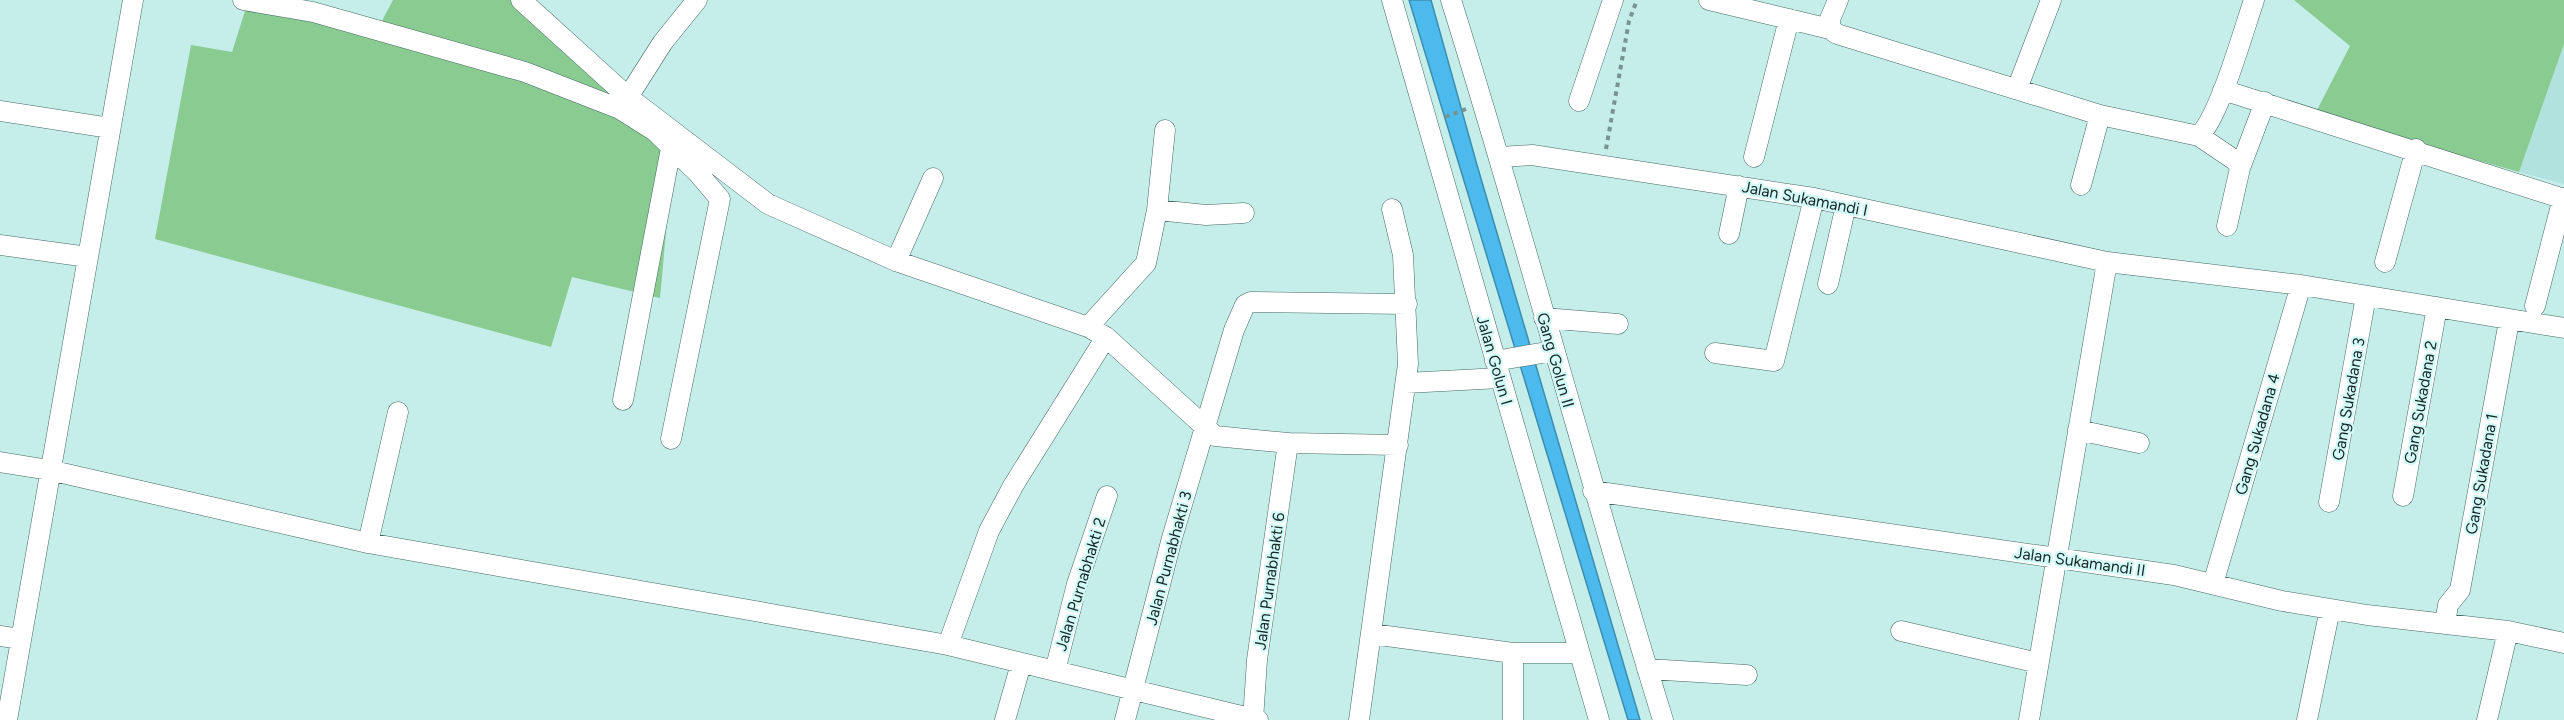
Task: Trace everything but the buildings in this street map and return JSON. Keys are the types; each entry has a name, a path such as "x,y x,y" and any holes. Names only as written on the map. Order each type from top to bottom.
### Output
{"street":[{"path":"7,720 133,0"},
{"path":"243,0 314,6 525,72 620,109 655,131 698,172 720,199 670,439"},
{"path":"628,97 663,42 698,0"},
{"name":"Jalan Golun I","path":"1392,0 1599,720"},
{"name":"Gang Golun II","path":"1451,0 1500,157 1544,318 1549,352 1663,720"},
{"path":"1579,101 1613,0"},
{"path":"1709,0 1830,29 1837,34 2100,115 2199,136 2236,161 2241,168"},
{"path":"1830,29 1830,19 1838,0"},
{"path":"2018,89 2051,0"},
{"path":"2199,136 2206,129 2223,90 2254,0"},
{"path":"528,3 628,97 768,204 896,261 1088,327 1106,337 1215,436 1288,443 1398,445"},
{"path":"1754,157 1789,19"},
{"path":"2223,90 2415,149 2563,198 2535,306"},
{"path":"2227,226 2241,168 2265,102"},
{"path":"0,111 111,128"},
{"path":"2081,185 2100,115"},
{"path":"1088,327 1146,263 1157,210 1165,130"},
{"path":"623,400 672,148"},
{"path":"2385,262 2415,149"},
{"name":"Jalan Sukamandi I","path":"1500,157 1532,155 1814,198 2107,262 2301,285 2509,321 2564,328"},
{"path":"896,261 933,178"},
{"path":"1729,234 1739,186"},
{"path":"1715,353 1774,361 1814,198"},
{"path":"1828,284 1846,205"},
{"path":"1359,720 1408,364 1404,255 1392,209"},
{"path":"1157,210 1206,215 1244,213"},
{"path":"0,245 88,257"},
{"path":"2029,720 2107,262"},
{"name":"Gang Sukadana 4","path":"2213,584 2301,285"},
{"name":"Gang Sukadana 3","path":"2330,502 2366,296"},
{"name":"Jalan Purnabhakti 3","path":"1125,720 1172,538 1234,330 1245,305 1251,302 1407,304"},
{"name":"Gang Sukadana 2","path":"2403,496 2437,307"},
{"path":"1544,318 1618,324"},
{"name":"Gang Sukadana 1","path":"2445,624 2448,606 2460,590 2509,321"},
{"path":"948,645 989,531 1013,486 1106,337"},
{"path":"1406,383 1497,370 1515,358 1549,352"},
{"path":"368,543 398,412"},
{"path":"2078,430 2139,443"},
{"name":"Jalan Purnabhakti 6","path":"1255,720 1257,660 1288,443"},
{"path":"0,462 49,470 368,543 948,645 1021,664 1133,688 1255,720"},
{"name":"Jalan Sukamandi II","path":"1593,491 2174,575 2282,601 2508,632 2564,643"},
{"name":"Jalan Purnabhakti 2","path":"1055,671 1077,584 1107,496"},
{"path":"2307,720 2330,609"},
{"path":"1901,631 2038,663"},
{"path":"2487,720 2508,632"},
{"path":"1372,634 1513,653 1578,653"},
{"path":"0,636 20,639"},
{"path":"1513,653 1513,720"},
{"path":"1005,720 1021,664"},
{"path":"1647,669 1747,675"}],"path":[{"path":"1603,165 1629,21 1637,0"},
{"path":"1438,120 1474,107"}],"shaded area":[{"path":"2564,44 2564,184 2519,172"}],"green space":[{"path":"393,0 517,0 675,133 660,298 572,277 551,347 155,239 191,45 232,52 246,8 375,34"},
{"path":"2294,0 2564,0 2564,44 2519,172 2315,114 2350,46"}],"water":[{"path":"1409,0 1431,0 1477,165 1640,720 1628,720"}]}
